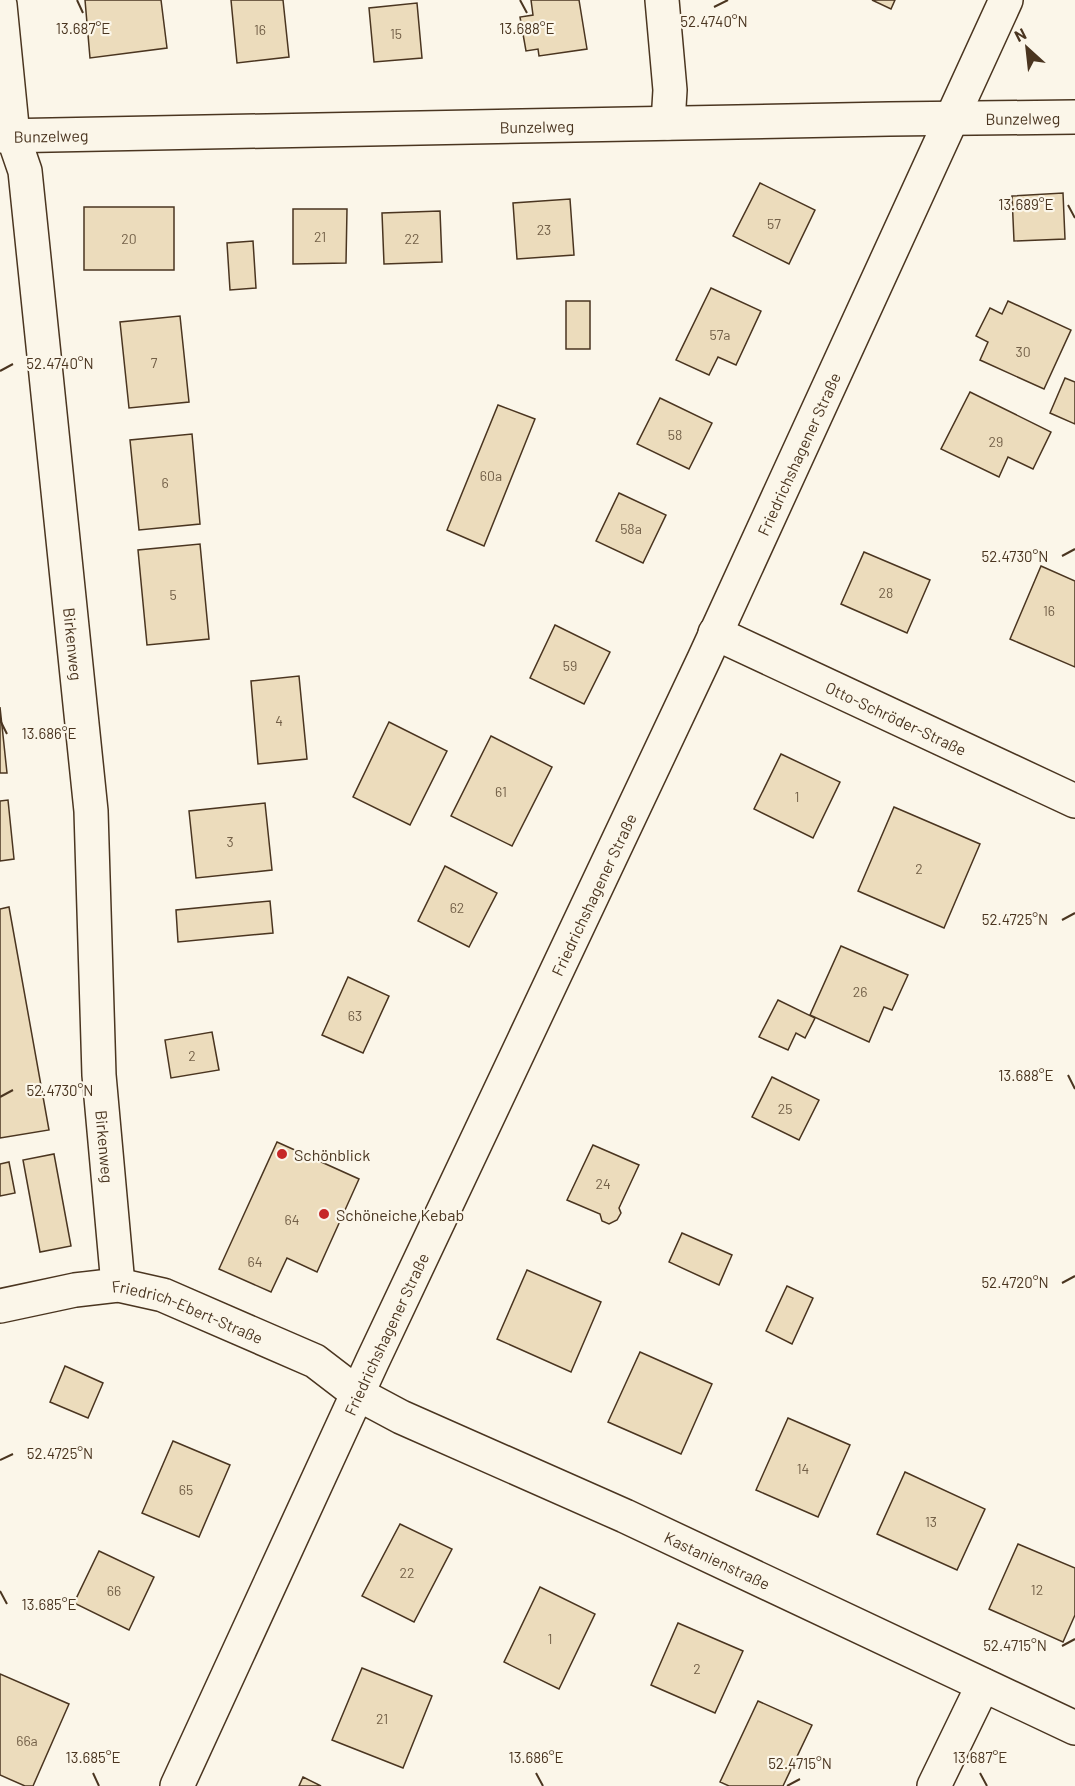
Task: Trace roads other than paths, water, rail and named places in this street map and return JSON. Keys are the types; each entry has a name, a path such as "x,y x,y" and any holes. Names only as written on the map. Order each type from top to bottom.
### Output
{"street":[{"path":"662,0 670,90 668,123"},
{"name":"Friedrichshagener Straße","path":"177,1786 358,1394 716,633 1006,0"},
{"name":"Birkenweg","path":"0,5 6,136 25,171 91,811 99,1075 118,1285"},
{"name":"Bunzelweg","path":"6,136 1075,117"},
{"name":"Otto-Schröder-Straße","path":"716,633 1075,801"},
{"name":"Friedrich-Ebert-Straße","path":"0,1306 75,1290 118,1285 163,1295 315,1361 358,1394"},
{"name":"Kastanienstraße","path":"358,1394 401,1418 625,1516 1075,1728"},
{"path":"934,1786 982,1685"}],"place":[{"name":"Schönblick","path":"282,1154"},
{"name":"Schöneiche Kebab","path":"324,1214"}]}
